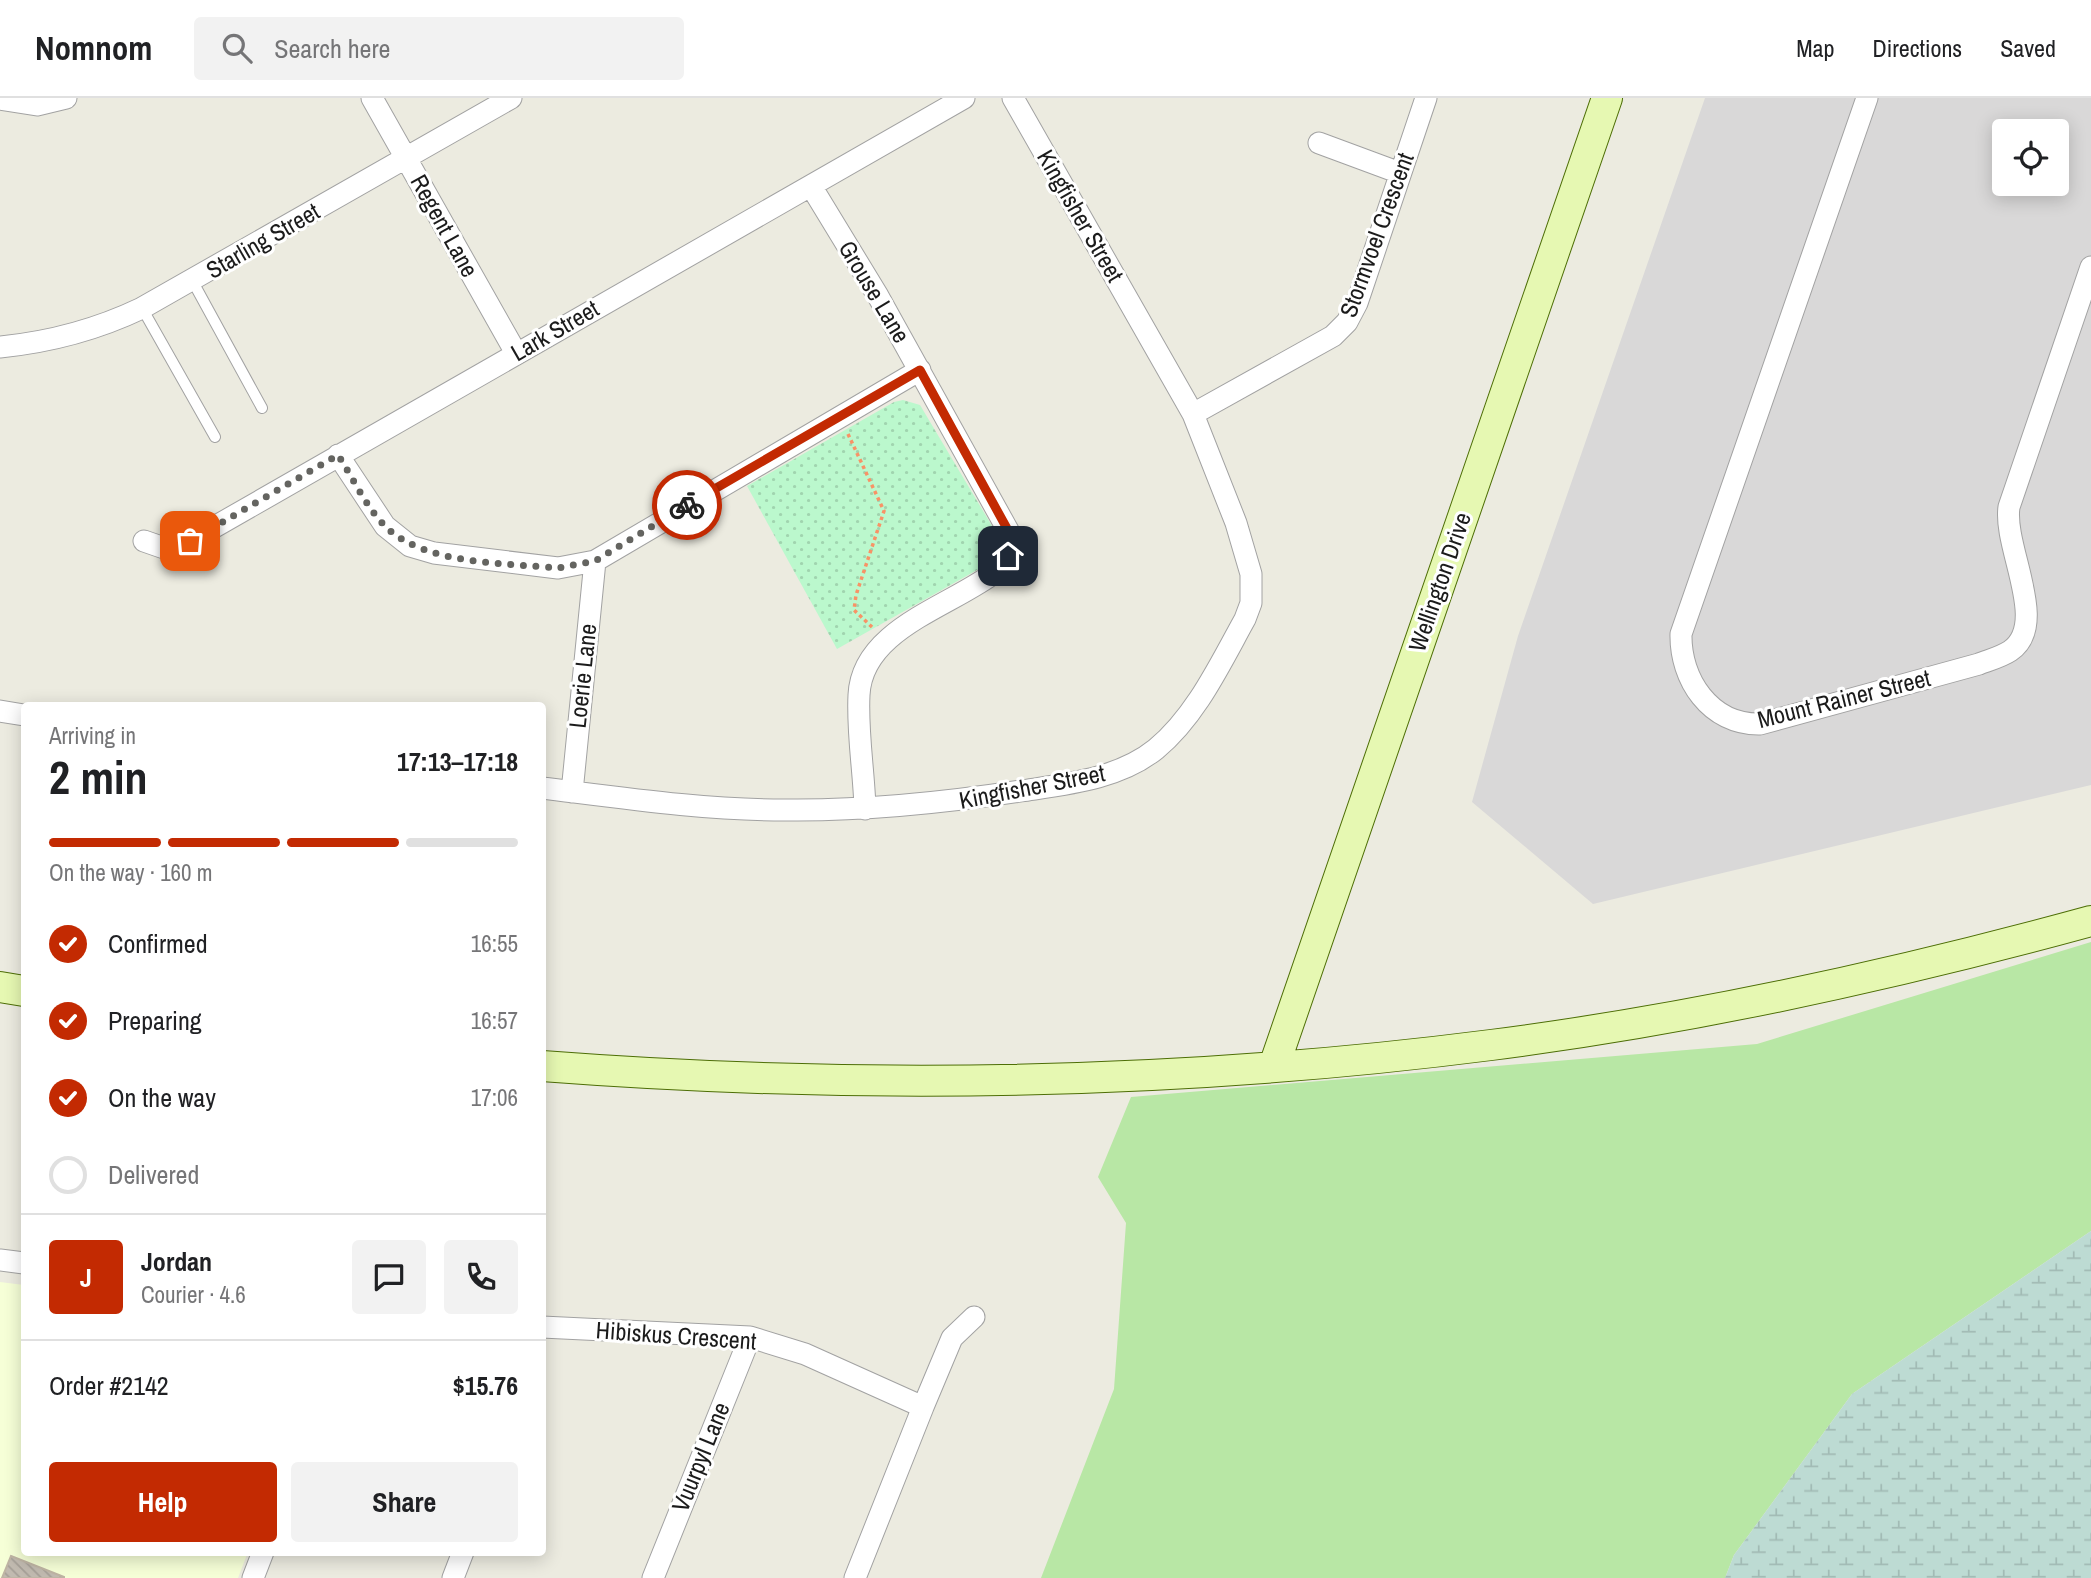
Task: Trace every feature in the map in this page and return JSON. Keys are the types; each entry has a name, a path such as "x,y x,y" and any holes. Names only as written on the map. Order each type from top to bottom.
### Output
{"main road":[{"name":"Wellington Drive","path":"1274,1066 1607,98"},
{"path":"546,1066 760,1079 1128,1076 1274,1066 1492,1045 1613,1026 1832,985 2091,921"},
{"path":"0,987 21,990"}],"street":[{"path":"0,99 37,105 66,98"},
{"name":"Regent Lane","path":"372,98 516,354"},
{"name":"Starling Street","path":"0,347 74,335 104,326 142,308 193,282 511,98"},
{"name":"Lark Street","path":"144,541 167,549 178,546 964,98"},
{"name":"Kingfisher Street","path":"546,789 713,807 782,810 865,809 946,803 1095,777 1126,768 1155,750 1184,720 1245,619 1253,591 1236,523 1192,415 1013,98"},
{"name":"Stormvoel Crescent","path":"1192,415 1316,347 1340,330 1357,303 1426,98"},
{"name":"Mount Rainer Street","path":"1867,98 1681,634 1681,650 1691,682 1720,714 1743,724 1760,724 1979,664 2003,655 2018,644 2025,628 2027,611 2008,533 2009,507 2091,267"},
{"path":"1319,143 1400,173"},
{"name":"Grouse Lane","path":"811,186 920,370 1010,534 1008,556 998,570 894,634 878,647 866,665 859,693 865,809"},
{"path":"338,455 385,526 410,545 434,553 558,568 595,561 920,370"},
{"name":"Loerie Lane","path":"572,792 595,561"},
{"path":"0,711 21,714"},
{"path":"0,1260 21,1263"},
{"path":"855,1578 952,1338 974,1317"},
{"name":"Hibiskus Crescent","path":"546,1327 750,1337 805,1354 923,1407"},
{"name":"Vuurpyl Lane","path":"653,1578 750,1337"},
{"path":"253,1578 261,1556"},
{"path":"453,1578 461,1556"}],"lane":[{"path":"193,282 262,408"},
{"path":"142,308 215,437"}],"path":[{"path":"838,417 884,505 856,595 854,610 873,628"}],"shaded area":[{"path":"1705,98 2091,98 2091,785 1593,904 1472,802 1518,636"},
{"path":"903,400 920,405 998,536 998,550 993,561 837,649 747,486 894,402"},
{"path":"0,1282 21,1285 21,1556 246,1556 238,1578 0,1578"}],"green space":[{"path":"2091,942 2091,1231 1852,1394 1734,1555 1725,1578 1041,1578 1114,1389 1126,1223 1098,1177 1131,1097 1757,1044"},
{"path":"2091,1231 2091,1578 1725,1578 1734,1555 1852,1394"}],"building":[{"path":"11,1556 64,1577 64,1578 2,1578"}],"way so far":[{"path":"190,541 338,455 385,526 410,545 434,553 489,561 558,568 595,561 687,505"}],"route":[{"path":"687,505 920,370 1010,534 1008,556"}]}
